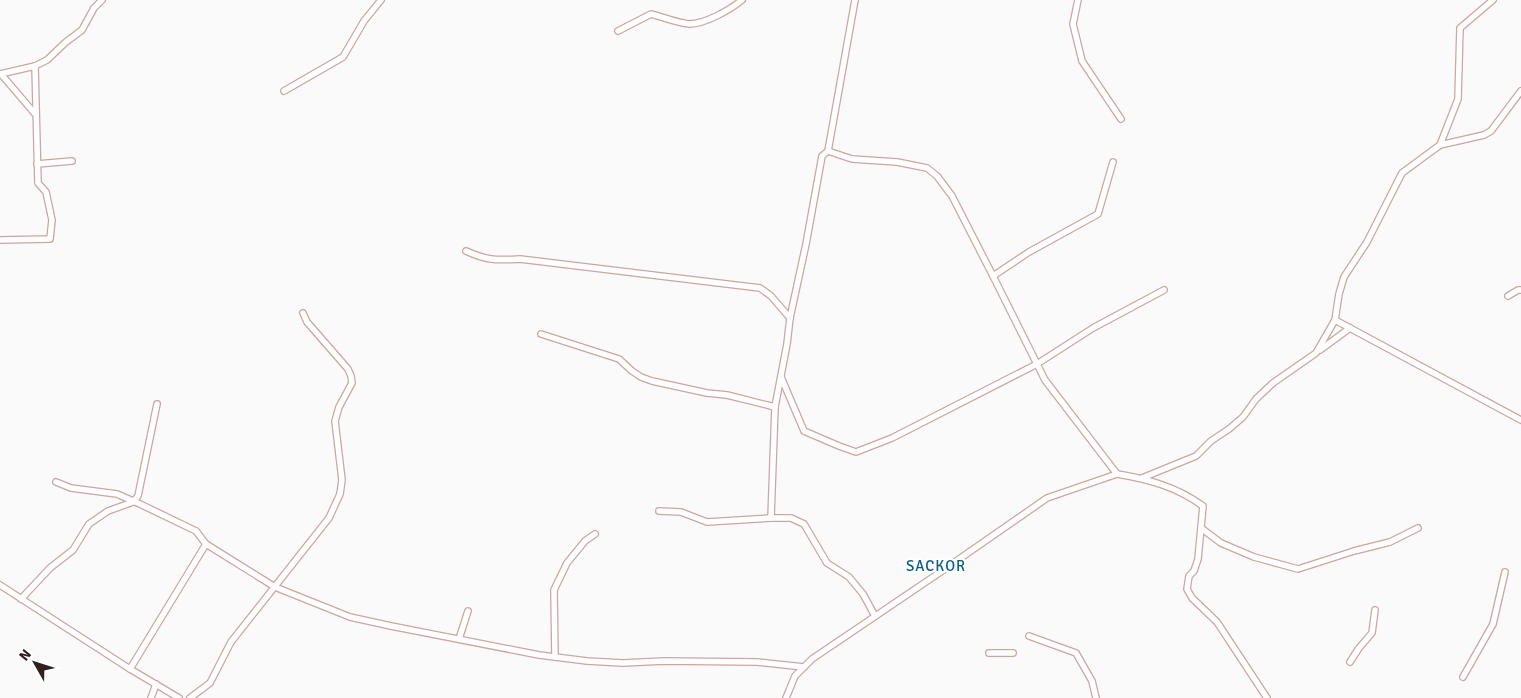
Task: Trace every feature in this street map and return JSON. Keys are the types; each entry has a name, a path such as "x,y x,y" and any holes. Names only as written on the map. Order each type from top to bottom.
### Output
{"street":[{"path":"36,115 0,74 35,66 47,60 82,30 94,8 102,0"},
{"path":"284,91 343,57 364,21 381,0"},
{"path":"618,31 651,14 688,24 702,22 733,7 742,0"},
{"path":"772,518 775,407 790,318 822,156 828,151 855,0"},
{"path":"1078,0 1073,24 1082,61 1121,119"},
{"path":"1440,145 1458,99 1460,28 1494,0"},
{"path":"0,240 50,239 52,220 46,192 38,182 35,66"},
{"path":"1316,353 1335,320 1344,277 1367,242 1402,173 1440,145 1484,135 1491,130 1521,91"},
{"path":"828,151 852,159 897,162 927,168 938,176 952,196 1045,380 1117,474"},
{"path":"37,164 72,161"},
{"path":"993,276 1029,252 1098,214 1113,162"},
{"path":"466,251 494,260 520,260 760,288 772,296 790,318"},
{"path":"781,377 804,431 856,452 892,438 1036,364 1093,328 1164,290"},
{"path":"1508,296 1521,290"},
{"path":"190,698 210,683 231,642 329,518 340,494 342,480 335,421 339,407 352,383 352,376 307,322 303,313"},
{"path":"1335,320 1521,420"},
{"path":"1142,478 1196,456 1211,441 1243,417 1256,399 1273,384 1350,328"},
{"path":"541,334 619,359 637,374 652,381 707,393 727,395 775,407"},
{"path":"21,599 50,568 73,550 89,524 108,511 132,502 138,496 157,404"},
{"path":"786,698 795,676 812,658 1047,498 1117,474 1142,478 1176,489 1203,506 1198,559 1194,571 1189,576 1187,585 1189,594 1217,622 1267,698"},
{"path":"56,482 71,488 117,494 140,504 196,531 206,544 275,587 350,617 555,657 587,661 623,663 664,661 757,662 804,667"},
{"path":"659,511 681,512 707,522 791,518 804,524 827,563 849,577 875,616"},
{"path":"1201,528 1221,543 1254,557 1298,569 1354,551 1390,542 1418,528"},
{"path":"555,657 554,590 567,563 585,541 595,534"},
{"path":"130,669 206,544"},
{"path":"1463,677 1493,624 1504,572"},
{"path":"0,585 130,669 179,698"},
{"path":"1350,662 1372,633 1375,610"},
{"path":"459,639 468,611"},
{"path":"1029,636 1076,653 1092,681 1096,698"},
{"path":"989,652 1013,653"},
{"path":"151,698 156,684"}],"district":[{"name":"SACKOR","path":"936,566"}]}
